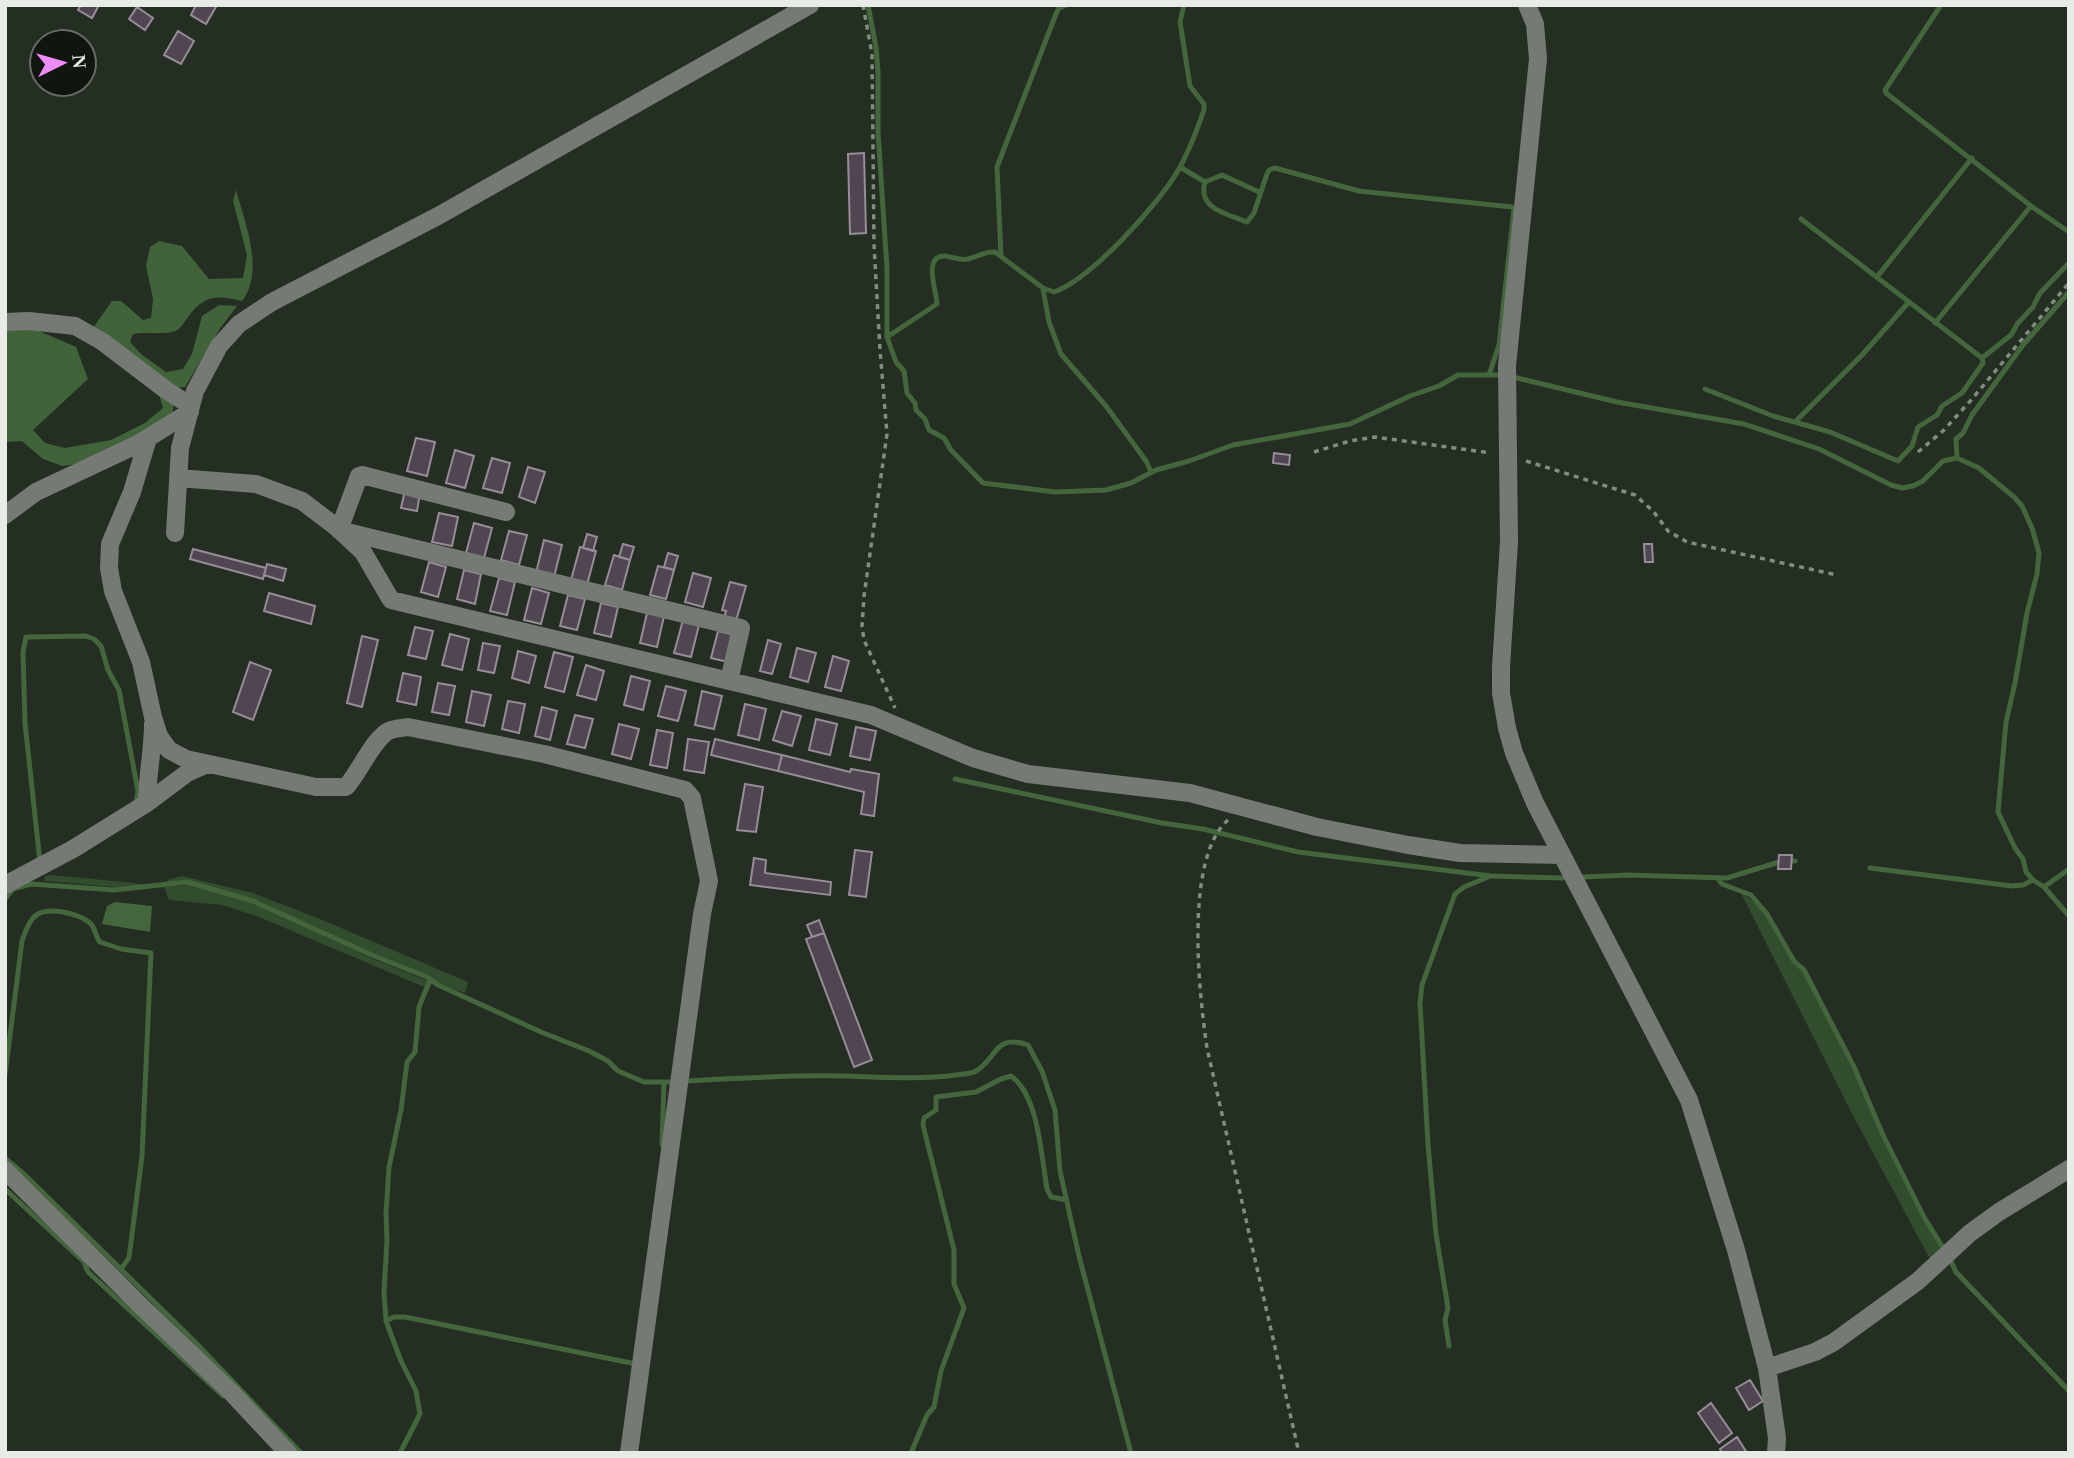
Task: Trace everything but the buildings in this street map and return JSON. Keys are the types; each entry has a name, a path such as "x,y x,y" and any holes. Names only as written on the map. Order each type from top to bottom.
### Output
{"street":[{"path":"175,533 180,448 195,391 219,346 239,324 272,302 438,216 810,5"},
{"path":"1527,5 1535,24 1538,59 1507,366 1509,542 1501,693 1514,753 1535,803 1689,1100 1732,1237 1767,1368 1777,1438 1776,1453"},
{"path":"5,323 29,321 75,326 103,342 190,409"},
{"path":"5,515 36,492 148,438 190,409"},
{"path":"148,438 131,492 110,544 109,568 113,592 141,662 153,718 159,736 169,750 186,759 316,787 346,787 357,775 374,743 389,730 408,727 544,754 685,790 692,798 709,881 700,928 629,1453"},
{"path":"339,530 359,476 362,475 506,512"},
{"path":"178,478 256,484 302,501 363,552 391,600 871,715 974,758 1028,774 1190,793 1317,827 1460,853 1562,855"},
{"path":"339,530 741,628 729,681"},
{"path":"147,803 153,718"},
{"path":"5,885 73,849 147,803 187,773 207,764"},
{"path":"1767,1368 1815,1352 1834,1342 1918,1281 1970,1233 2069,1169"},
{"path":"5,1171 232,1393 288,1453"}],"path":[{"path":"863,5 872,54 875,258 887,434 862,626 864,640 895,706 895,724"},
{"path":"1918,452 1944,430 1972,399 2069,283"},
{"path":"1314,452 1375,437 1507,456 1635,495 1653,511 1668,531 1687,542 1837,575"},
{"path":"1243,807 1221,826 1213,838 1206,859 1200,902 1200,1004 1207,1048 1299,1453"}],"shaded area":[{"path":"236,190 253,261 249,289 242,301 212,298 200,304 177,330 168,333 133,334 130,342 141,354 166,372 183,369 192,354 202,316 219,305 237,306 221,327 185,387 177,388 93,328 112,301 121,301 143,320 151,318 153,299 146,266 150,247 159,241 182,246 209,279 243,278 247,255 233,201"},
{"path":"32,328 76,347 88,379 33,430 45,443 65,448 111,440 145,423 163,408 159,395 174,403 172,416 155,430 84,463 62,466 43,459 22,441 5,442 5,329"},
{"path":"45,876 146,885 116,887 45,881"},
{"path":"182,876 253,893 320,919 468,982 465,993 255,899 189,881 164,883"},
{"path":"188,885 254,902 373,959 428,981 424,987 259,917 222,905 169,900 164,887"},
{"path":"1741,893 1758,906 1791,960 1803,972 1923,1219 1942,1250 1931,1261 1850,1110"},
{"path":"115,902 152,906 150,932 102,924 107,906"}],"waterway":[{"path":"868,5 878,72 878,132 887,269 887,337 896,362 904,371 907,393 915,403 916,410 925,419 929,430 944,438 951,450 983,483 1055,492 1106,490 1131,483 1156,470 1233,445 1350,424 1410,396 1439,386 1458,375 1498,375"},
{"path":"1001,256 997,167 1056,14 1059,8 1067,5"},
{"path":"887,337 937,304 932,268 938,257 965,259 995,252 1043,288 1054,292 1105,257 1140,220 1179,169 1204,110 1204,104 1190,86 1180,22 1184,5"},
{"path":"1941,5 1885,90 1886,93 2031,206 2069,232"},
{"path":"1877,277 1972,158"},
{"path":"1180,167 1205,182 1206,199 1216,209 1247,222 1254,213 1269,170 1275,168 1359,191 1512,207 1514,209 1499,345 1489,375"},
{"path":"1205,182 1222,175 1259,192"},
{"path":"1935,323 2031,206"},
{"path":"1705,389 1773,416 1830,432 1898,461 1912,446 1918,427 1937,415 1942,406 1962,393 1983,363 1982,358 1801,219"},
{"path":"1982,358 2011,335 2033,307 2040,293 2069,263"},
{"path":"1043,289 1049,322 1061,354 1106,406 1151,472"},
{"path":"1957,458 1956,439 1963,433 1972,415 2023,345 2069,292"},
{"path":"1795,422 1862,355 1908,303"},
{"path":"1513,377 1617,402 1744,424 1819,449 1902,488 1923,481 1943,461 1957,458 1979,468 2014,497 2022,506 2032,528 2039,553 2006,722 1998,812 2023,859 2026,872 2044,887 2069,916"},
{"path":"40,862 25,723 23,652 26,637 86,636 101,646 108,670 119,690 138,791 136,803"},
{"path":"955,779 1162,823 1203,829 1298,852 1491,876 1563,878"},
{"path":"1583,877 1628,875 1727,878 1779,862 1795,861"},
{"path":"1870,868 2012,886 2033,880"},
{"path":"2044,887 2069,869"},
{"path":"1449,1346 1445,1320 1448,1308 1436,1234 1428,1144 1420,1003 1422,985 1455,894 1464,887 1488,877"},
{"path":"1717,878 1722,884 1751,895 1767,914 1794,961 1804,970 1854,1067 1883,1135 1924,1217 1956,1272 2069,1391"},
{"path":"5,899 13,889 31,884 114,890 187,882 253,901 427,977 438,985 589,1051 608,1061 618,1071 644,1082 671,1082"},
{"path":"5,1075 22,941 35,916 47,911 70,914 90,923 100,942 121,949 151,953 142,1156 129,1258 121,1269"},
{"path":"400,1453 420,1414 416,1391 386,1321 386,1214 389,1167 401,1110 407,1062 415,1052 419,1007 430,980"},
{"path":"688,1081 804,1076 942,1077 976,1071 997,1049 1008,1042 1028,1045 1042,1071 1055,1110 1060,1171 1079,1256 1131,1453"},
{"path":"911,1453 927,1415 934,1407 941,1371 964,1308 954,1284 954,1250 923,1125 924,1118 936,1110 936,1097 976,1092 1011,1076 1028,1097 1033,1112 1047,1189 1051,1197 1067,1200"},
{"path":"662,1145 664,1082"},
{"path":"5,1158 194,1341 301,1453"},
{"path":"5,1189 84,1262 88,1272 223,1396"},
{"path":"386,1321 394,1317 405,1317 636,1364"}]}
